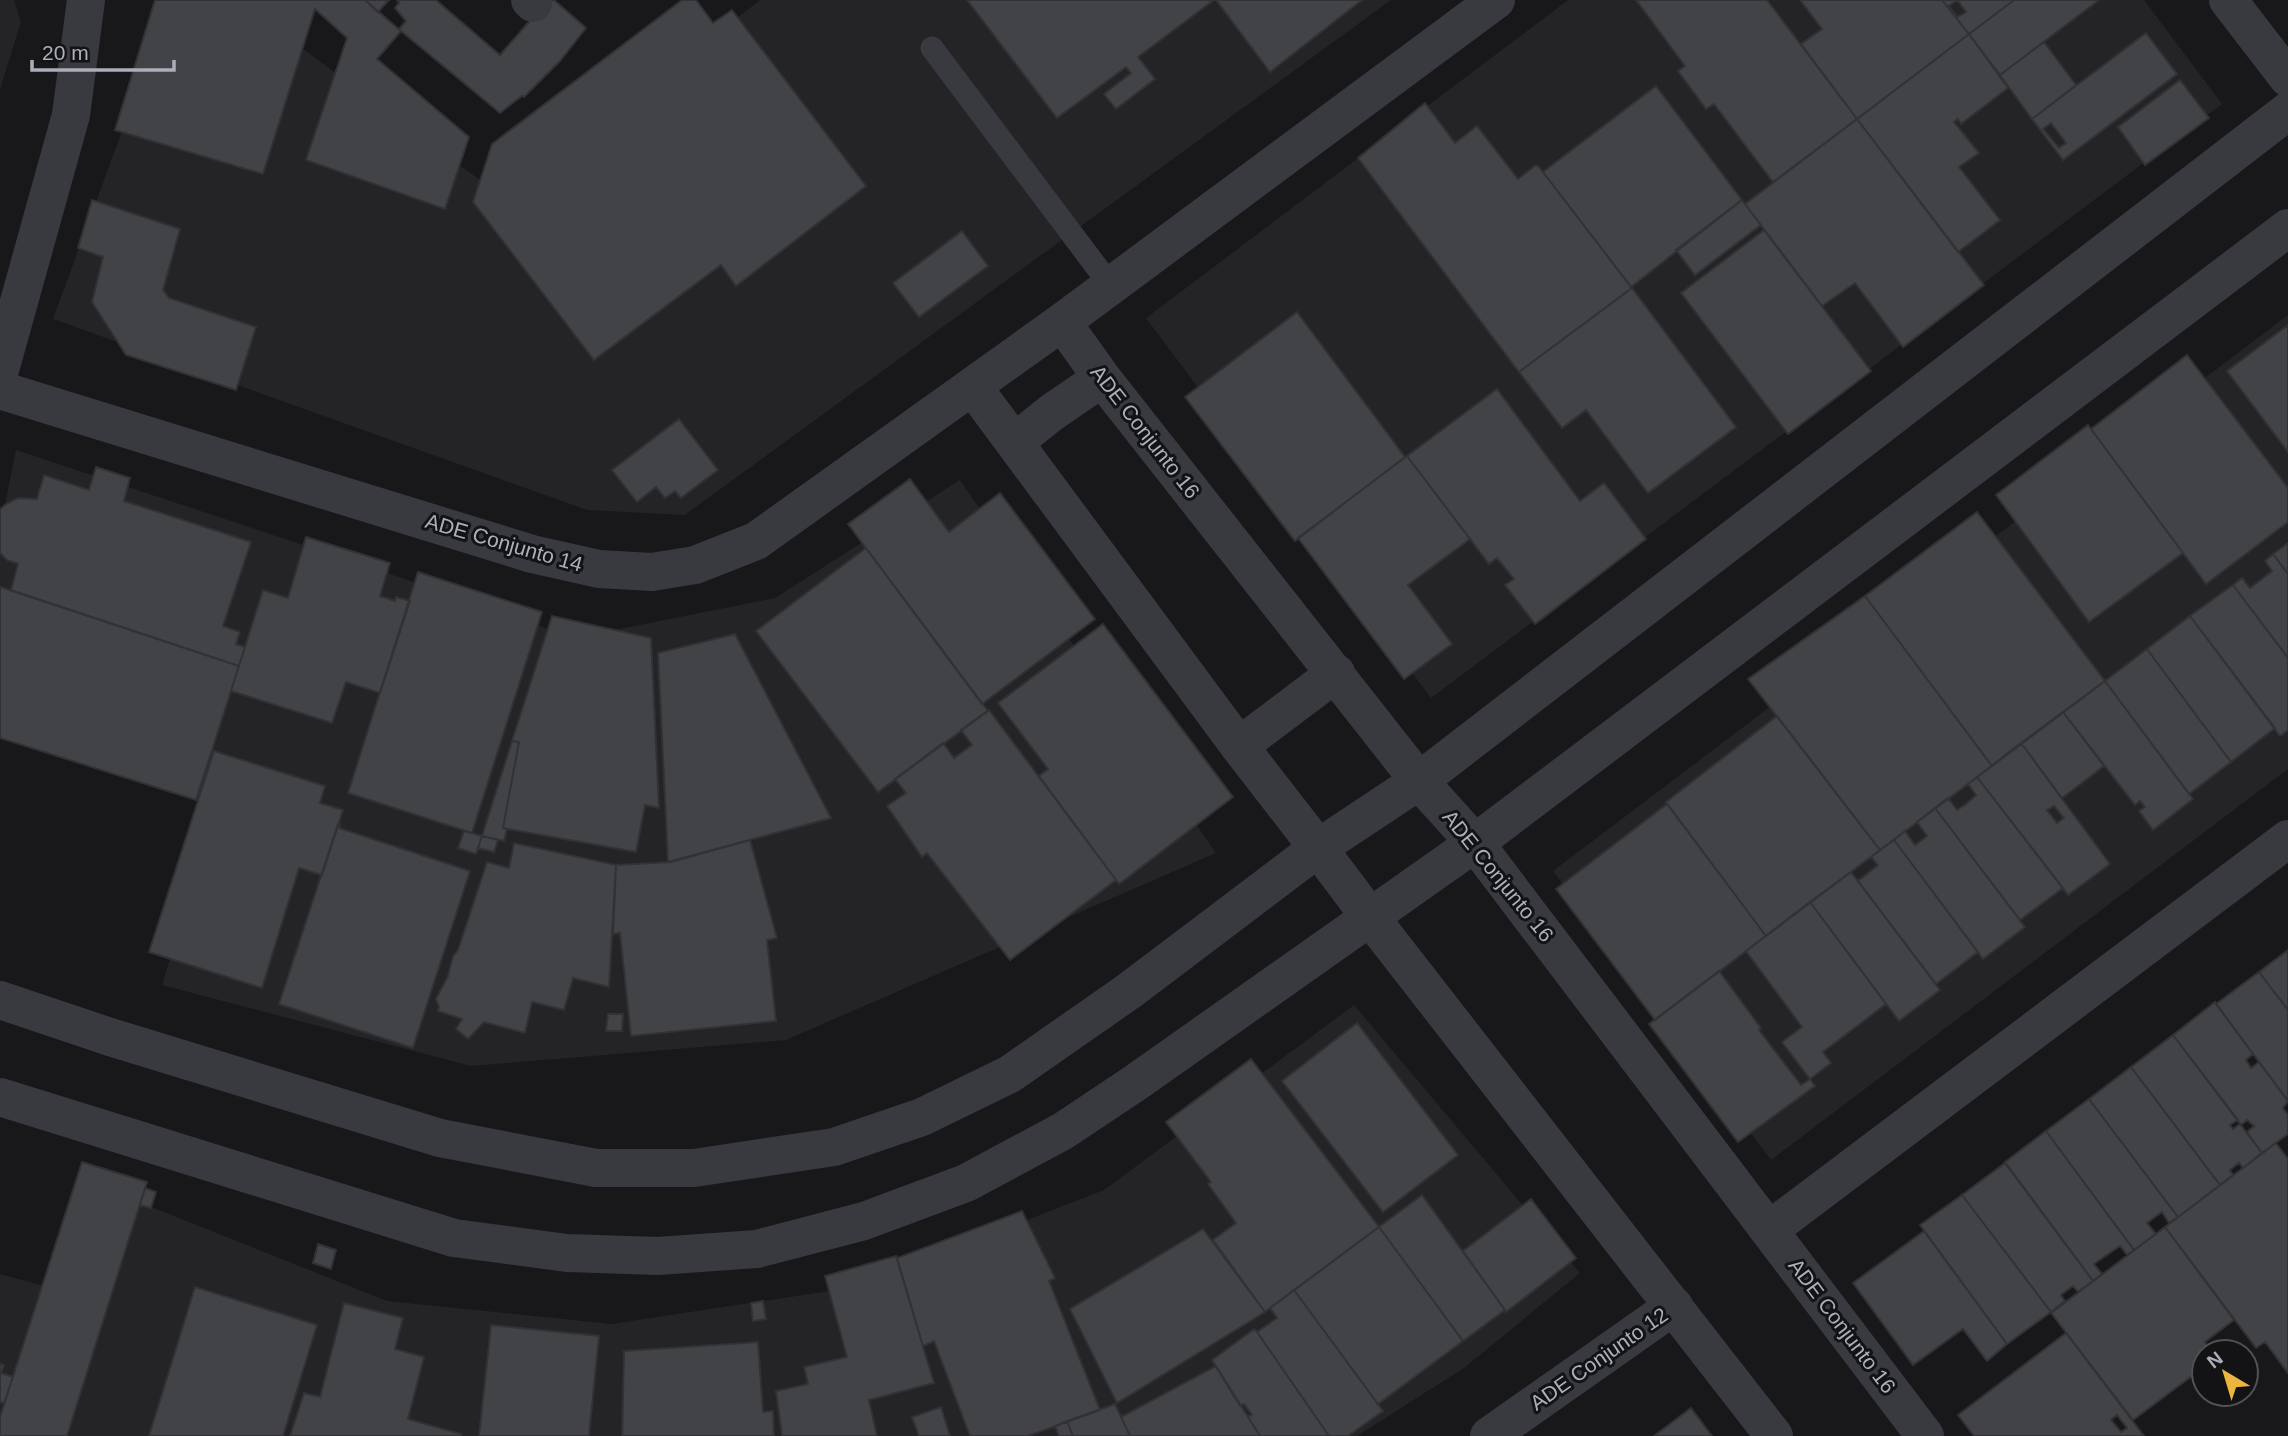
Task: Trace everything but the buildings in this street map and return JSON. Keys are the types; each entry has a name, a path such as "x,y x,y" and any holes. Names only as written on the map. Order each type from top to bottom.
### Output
{"street":[{"path":"0,370 71,115 86,0"},
{"name":"ADE Conjunto 14","path":"0,390 532,554 599,569 652,572 695,565 756,541 974,387 1496,0"},
{"path":"2228,0 2288,79"},
{"path":"0,1000 110,1037 440,1138 596,1168 694,1168 834,1147 922,1117 1010,1074 1129,991 1318,848 1419,781 2288,111"},
{"path":"0,1097 454,1238 567,1253 658,1255 757,1249 864,1221 966,1183 1063,1131 1475,843 2288,228"},
{"name":"ADE Conjunto 16","path":"1062,322 1102,378 1419,781 1475,843 1925,1436"},
{"path":"1014,442 1102,378"},
{"path":"974,387 1239,746 1774,1436"},
{"path":"1239,746 1336,673"},
{"path":"1769,1230 2288,839"},
{"name":"ADE Conjunto 12","path":"1489,1436 1674,1306"}],"lane":[{"path":"932,48 1111,286"}],"shaded area":[{"path":"0,0 14,0 21,22 0,89"},
{"path":"170,0 237,0 500,195 544,171 760,0 1391,0 685,515 587,510 53,319"},
{"path":"1568,0 2144,0 2222,104 1431,698 1146,318"},
{"path":"2288,315 2288,769 1771,1160 1553,871"},
{"path":"16,450 370,567 574,638 775,598 960,480 1216,853 786,1040 471,1066 162,985 222,786 0,722 0,530"},
{"path":"1354,1005 1580,1273 1464,1368 1357,1436 0,1436 0,1274 41,1285 96,1185 387,1301 612,1324 855,1287 1104,1190"}]}
